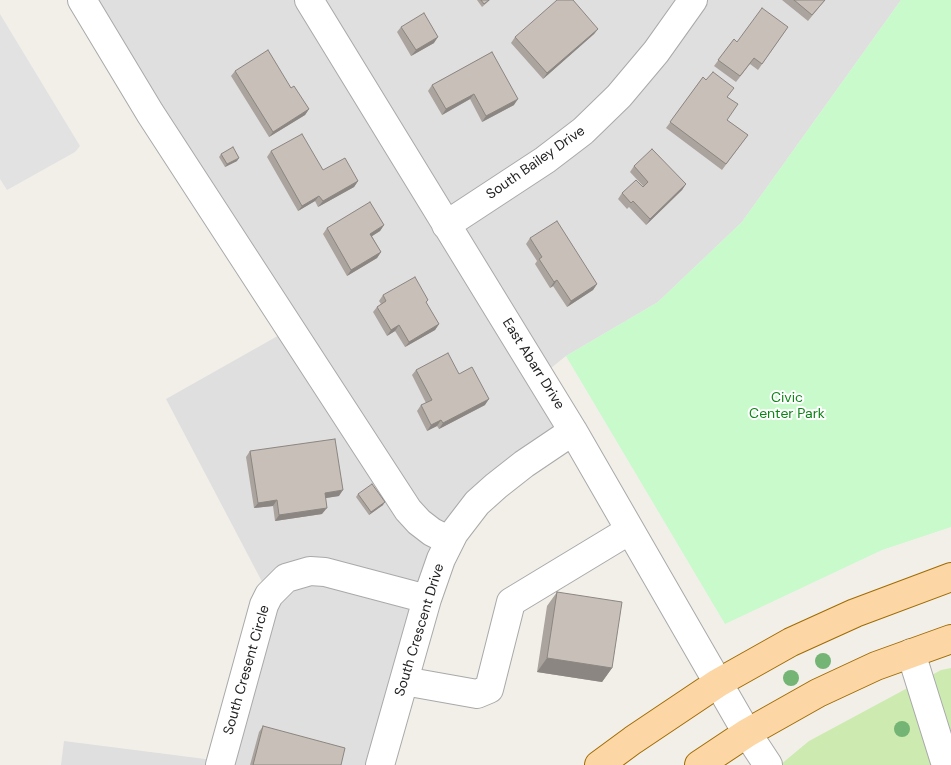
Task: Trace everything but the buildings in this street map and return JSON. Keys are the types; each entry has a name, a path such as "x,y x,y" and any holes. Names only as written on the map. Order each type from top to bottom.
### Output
{"main road":[{"path":"599,765 718,683 784,646 824,626 912,590 951,577"},
{"path":"699,765 747,733 825,690 876,666 951,639"}],"street":[{"path":"82,0 150,112 408,510 432,532 450,541"},
{"name":"East Abarr Drive","path":"309,0 573,431 747,733 768,765"},
{"name":"South Bailey Drive","path":"446,225 545,160 583,131 620,96 656,52 693,0"},
{"name":"South Crescent Drive","path":"380,765 427,599 441,559 450,541 464,518 496,486 524,464 573,431"},
{"path":"404,681 477,694 489,689 511,602 630,530"},
{"name":"South Cresent Circle","path":"220,765 264,605 269,595 286,578 310,570 325,572 427,599"},
{"path":"911,653 946,765"}],"shaded area":[{"path":"82,0 901,0 742,222 658,302 566,356 541,376 573,431 464,518 380,765 61,765 64,741 221,761 269,595 166,399 290,329"},
{"path":"0,14 80,146 75,152 7,190 0,179"}],"green space":[{"name":"Civic Center Park","path":"901,0 951,0 951,527 882,550 725,624 566,356 658,302 742,222"},
{"path":"951,668 951,765 780,765 809,741 941,670"}]}
